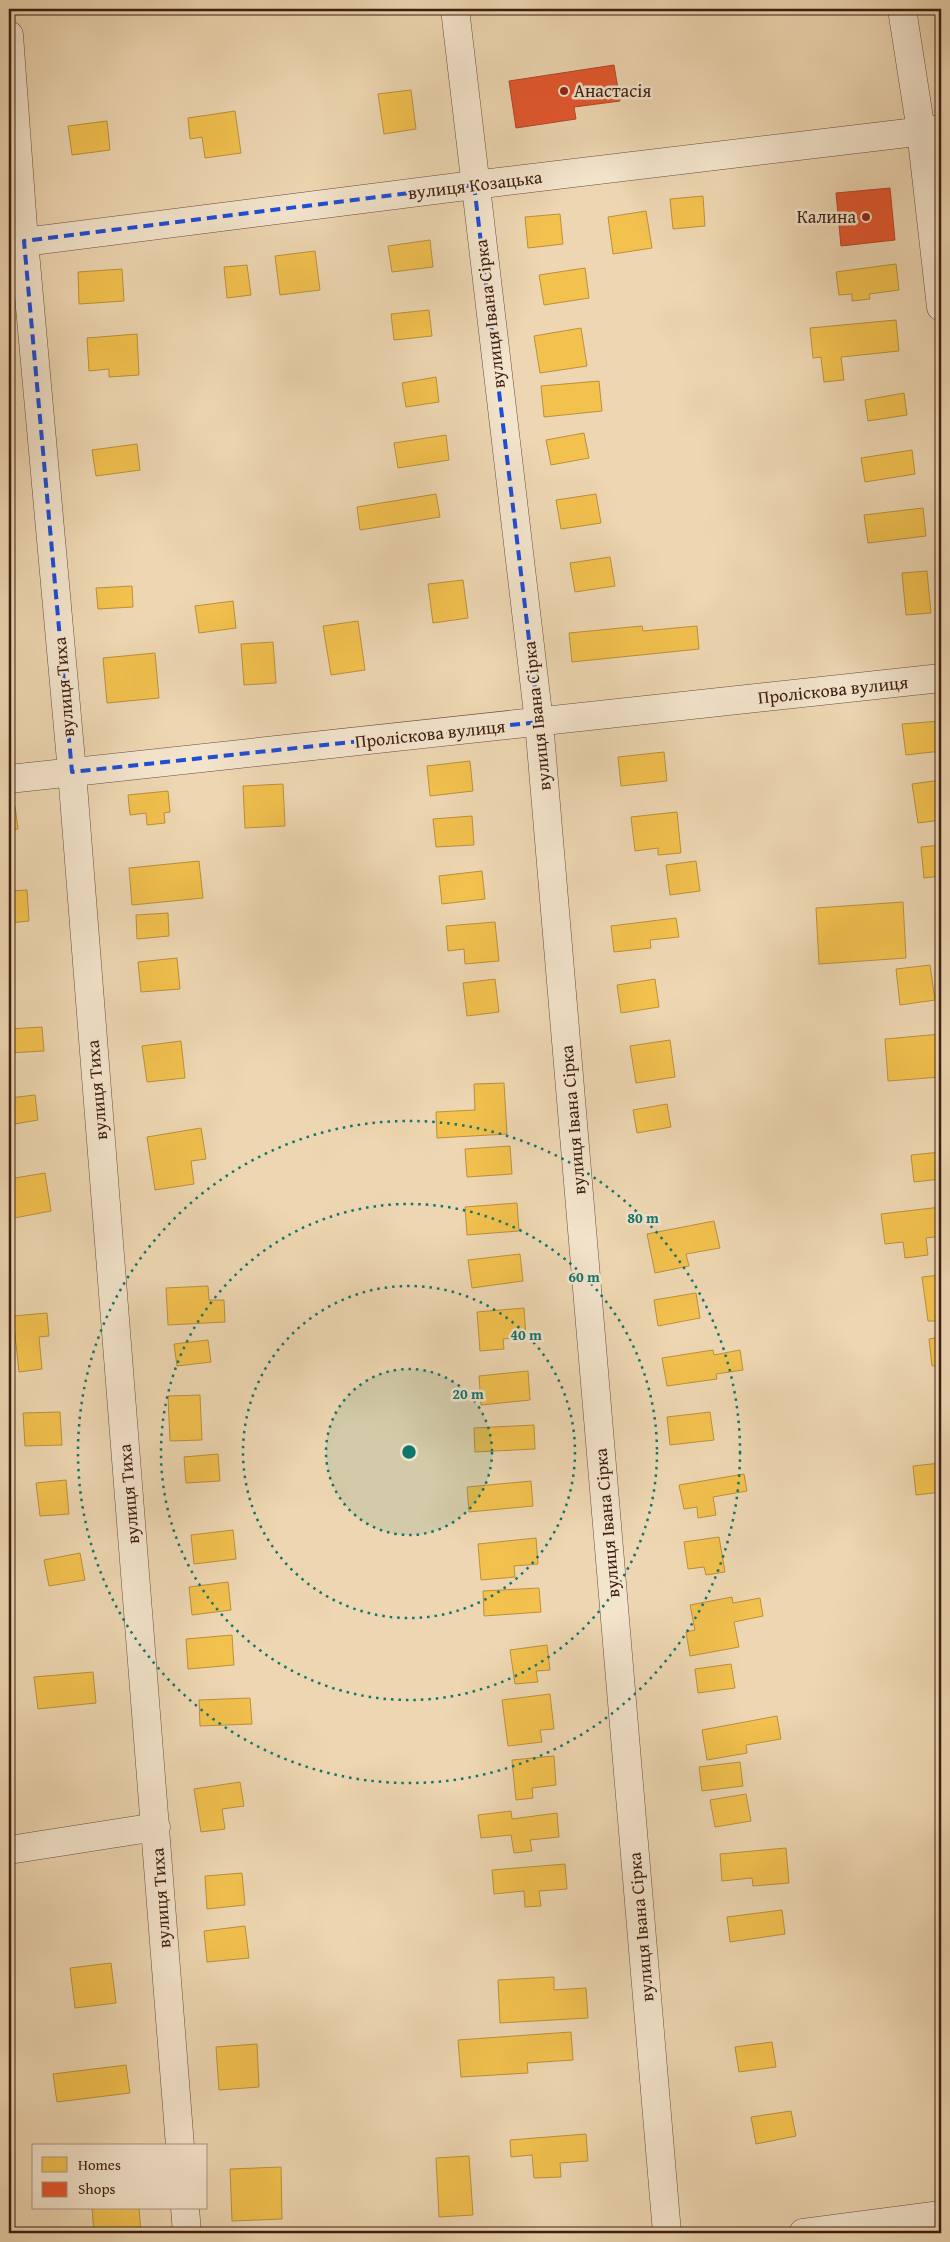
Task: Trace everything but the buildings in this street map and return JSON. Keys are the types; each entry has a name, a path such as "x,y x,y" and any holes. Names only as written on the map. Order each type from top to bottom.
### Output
{"street":[{"name":"вулиця Івана Сірка","path":"455,9 474,184 539,722 668,2233"},
{"path":"902,9 931,130 941,306"},
{"name":"вулиця Тиха","path":"9,35 16,242 72,772 180,2144"},
{"name":"вулиця Козацька","path":"16,242 474,184 931,130"},
{"name":"Проліскова вулиця","path":"9,779 941,678"},
{"path":"9,1850 156,1827"},
{"path":"185,2210 187,2233"},
{"path":"802,2233 941,2215"}],"highlighted area":[{"path":"474,185 539,722 72,772 24,241"}],"place":[{"name":"Анастасія","path":"564,91"},
{"name":"Калина","path":"866,217"}]}
